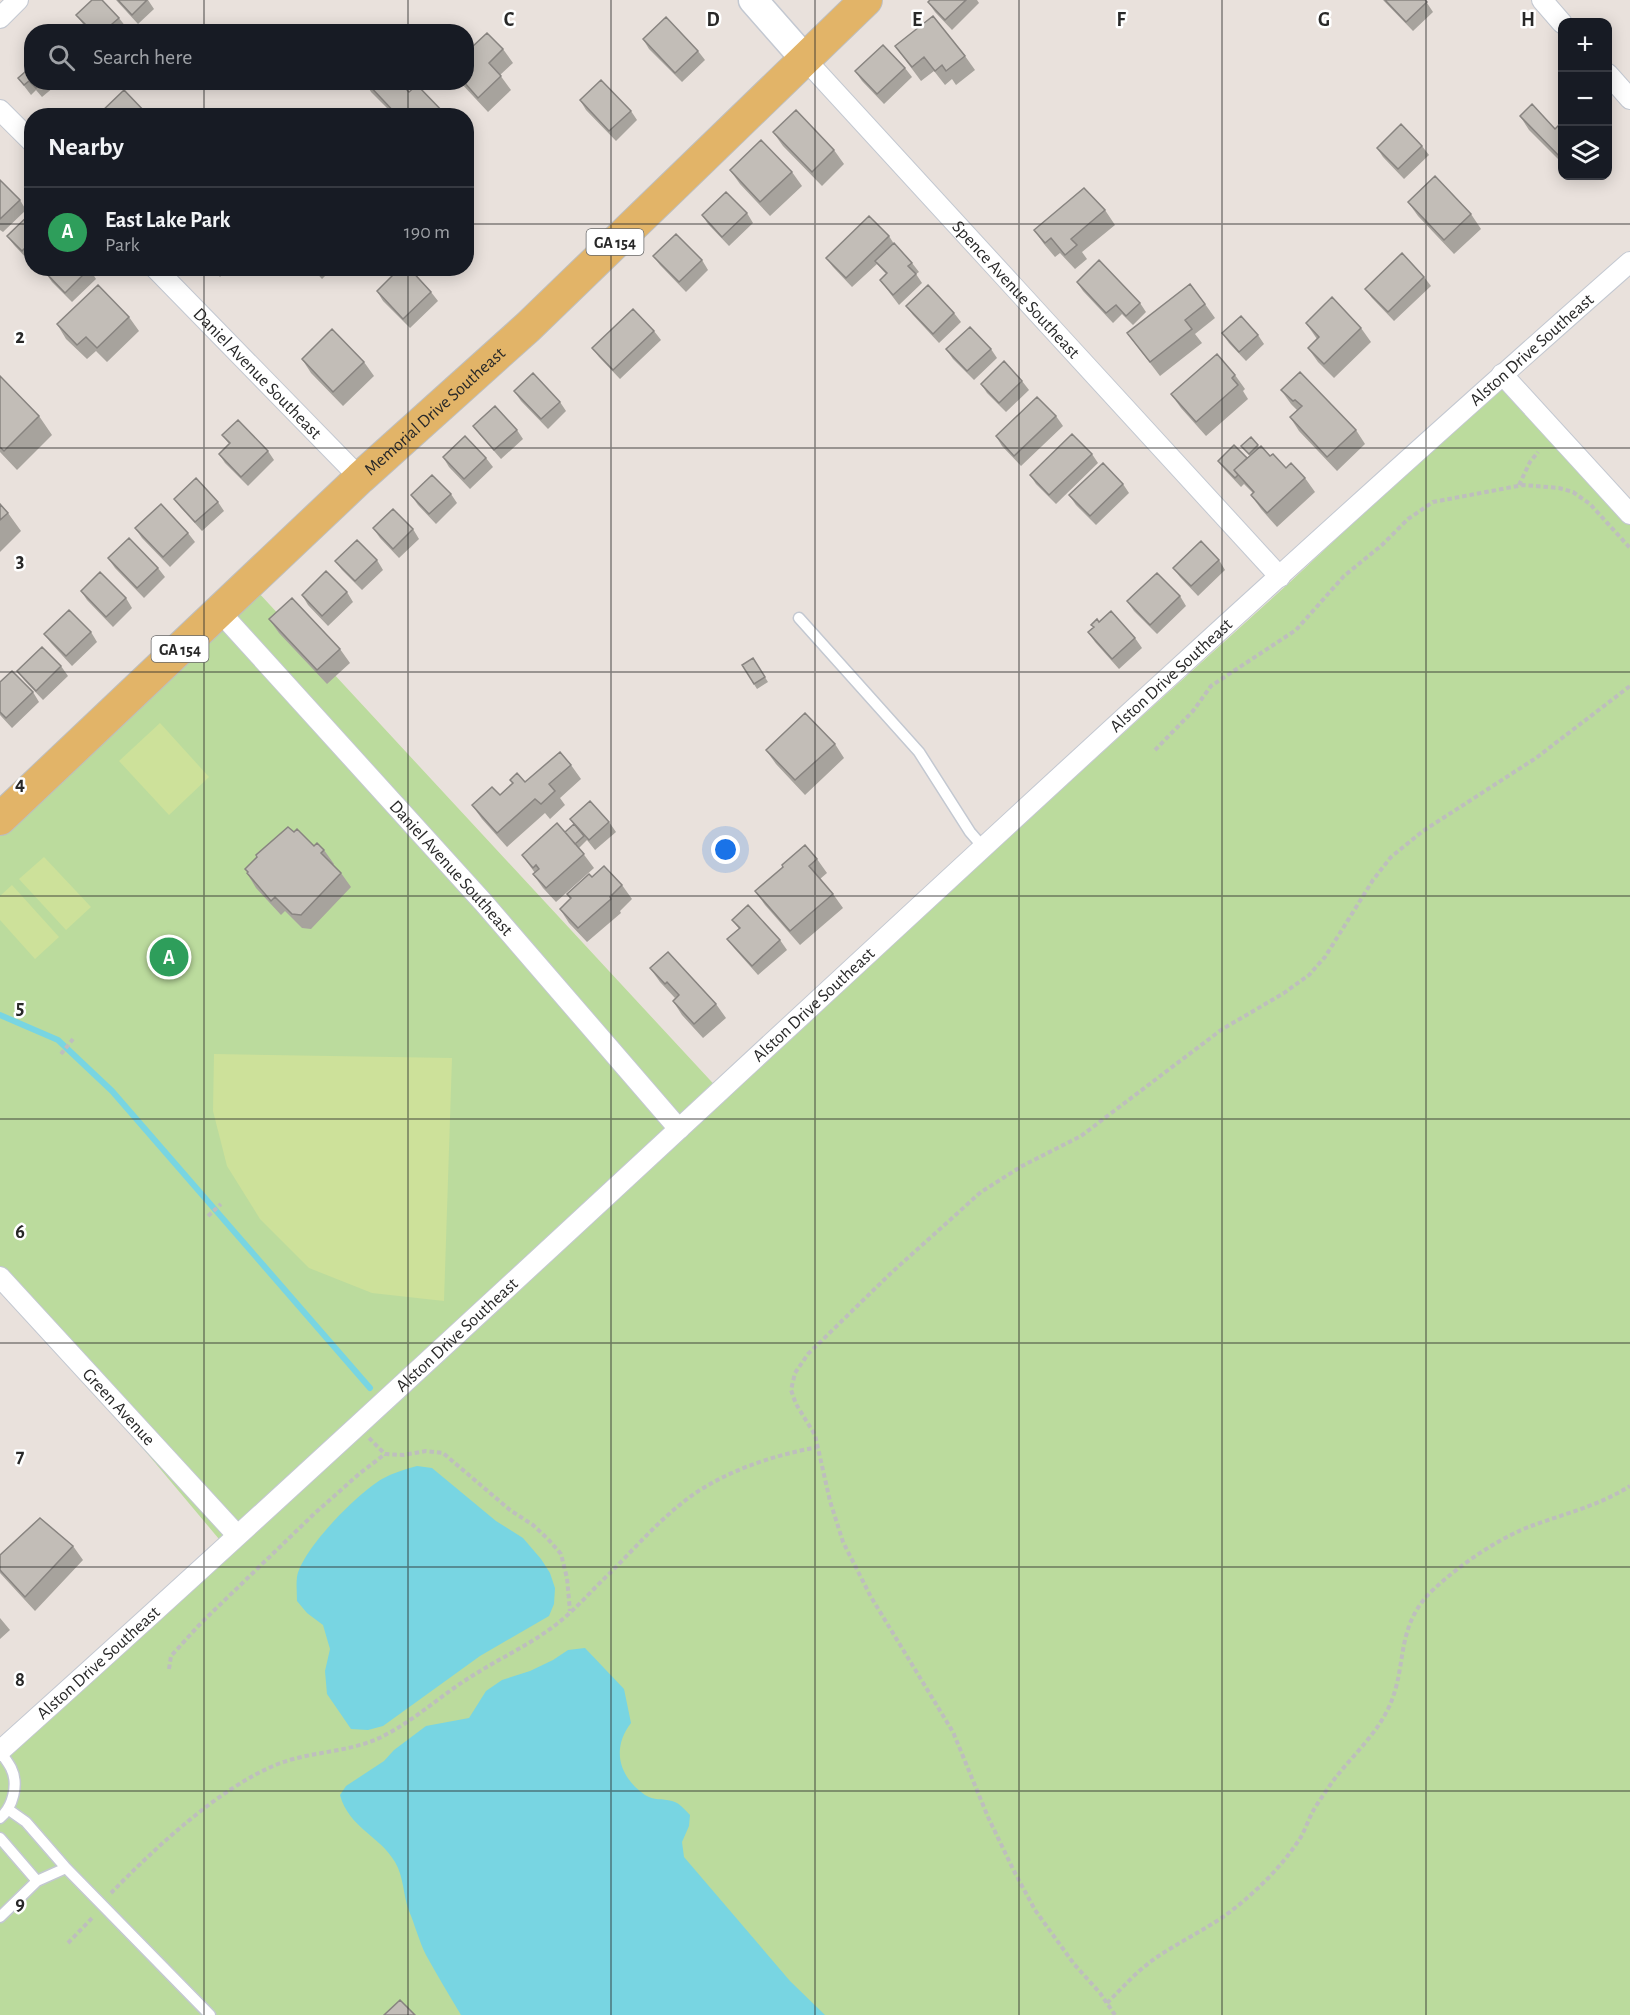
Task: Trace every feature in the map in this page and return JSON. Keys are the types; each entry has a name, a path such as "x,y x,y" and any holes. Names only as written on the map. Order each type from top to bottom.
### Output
{"main road":[{"name":"Memorial Drive Southeast","path":"0,819 360,478 528,327 866,0"}],"street":[{"path":"0,18 18,0"},
{"name":"Spence Avenue Southeast","path":"753,0 1280,577"},
{"path":"1542,0 1558,18"},
{"path":"1612,79 1630,99"},
{"path":"0,110 24,134"},
{"name":"Alston Drive Southeast","path":"0,1751 357,1426 983,847 1502,374 1630,262"},
{"name":"Daniel Avenue Southeast","path":"163,276 360,478"},
{"path":"1502,374 1630,514"},
{"name":"Daniel Avenue Southeast","path":"220,612 483,902 679,1129"},
{"name":"Green Avenue","path":"0,1277 237,1535"}],"lane":[{"path":"799,618 920,752 970,832 983,847"},
{"path":"0,1751 12,1769 14,1794 9,1810 0,1818"},
{"path":"9,1810 26,1822 66,1868 210,2015"},
{"path":"0,1838 37,1881"},
{"path":"0,1917 37,1881 66,1868"}],"path":[{"path":"1518,486 1530,462 1538,452"},
{"path":"1155,750 1193,711 1211,686 1296,630 1344,576 1408,519 1433,502 1518,486 1559,488 1573,492 1590,504 1630,549"},
{"path":"1115,2015 1035,1910 988,1817 953,1732 871,1597 843,1542 830,1502 815,1435 796,1404 791,1390 795,1373 808,1354 890,1274 981,1192 1022,1166 1081,1136 1221,1030 1284,993 1309,975 1325,957 1391,857 1431,825 1536,758 1630,686"},
{"path":"61,1054 72,1039"},
{"path":"208,1216 221,1204"},
{"path":"357,1426 385,1454"},
{"path":"68,1943 142,1862 219,1798 250,1777 280,1763 348,1748 388,1734 476,1673 533,1641 570,1612 656,1528 700,1491 759,1461 818,1447"},
{"path":"169,1669 171,1656 201,1623 315,1513 385,1454 403,1455 426,1451 443,1453 510,1510 533,1525 561,1554 567,1578 570,1612"},
{"path":"1107,2003 1129,1980 1157,1958 1223,1916 1247,1897 1276,1869 1300,1839 1314,1810 1329,1787 1389,1708 1404,1637 1414,1614 1426,1597 1443,1581 1498,1542 1532,1526 1610,1499 1630,1486"}],"green space":[{"path":"1510,376 1630,509 1630,2015 0,2015 0,1751 1288,584"},
{"path":"243,576 722,1093 224,1545 0,1278 0,805"},
{"path":"160,723 209,777 169,815 119,761"},
{"path":"44,857 91,907 66,930 19,879"},
{"path":"12,885 59,937 35,959 0,920 0,896"},
{"path":"214,1054 452,1058 444,1301 372,1293 309,1268 260,1219 227,1166 213,1111"}],"water":[{"path":"417,1466 432,1468 496,1521 523,1538 550,1573 555,1588 554,1604 549,1616 480,1656 383,1726 368,1730 351,1729 327,1694 325,1671 330,1649 323,1625 307,1613 297,1601 297,1577 309,1552 345,1509 382,1479"},
{"path":"585,1648 624,1689 631,1723 621,1743 620,1752 621,1762 629,1780 645,1795 675,1802 690,1815 689,1826 682,1842 684,1857 790,1981 825,2015 461,2015 424,1950 409,1911 395,1862 381,1845 350,1816 340,1795 346,1786 384,1761 394,1750 426,1726 469,1718 486,1691 502,1680 530,1671 568,1650"}],"building":[{"path":"92,0 102,0 119,18 112,24 85,24 76,15"},
{"path":"118,0 147,0 132,15"},
{"path":"930,0 966,0 945,20 928,2"},
{"path":"1385,0 1425,0 1427,2 1406,22"},
{"path":"933,16 965,56 946,71 942,65 935,71 924,57 912,67 895,46"},
{"path":"666,17 698,51 675,73 643,39"},
{"path":"487,33 503,49 489,63 501,76 478,98 471,90 474,90 474,45"},
{"path":"883,45 905,68 877,94 855,71"},
{"path":"24,73 24,85 18,78"},
{"path":"601,80 631,111 609,131 580,100"},
{"path":"124,90 141,108 105,108"},
{"path":"374,90 407,90 409,92 422,90 439,108 390,108"},
{"path":"1532,104 1555,129 1558,126 1558,155 1520,116"},
{"path":"796,110 834,150 812,172 773,132"},
{"path":"1401,124 1422,146 1398,169 1377,148"},
{"path":"761,140 792,172 760,202 730,170"},
{"path":"1435,176 1471,214 1444,240 1408,202"},
{"path":"0,180 20,200 0,219"},
{"path":"1084,188 1105,210 1071,239 1077,245 1065,255 1051,238 1045,243 1034,230"},
{"path":"726,192 747,213 722,237 702,215"},
{"path":"869,216 889,236 846,278 826,258"},
{"path":"24,220 24,249 22,251 7,236"},
{"path":"676,234 702,260 679,282 653,256"},
{"path":"894,243 912,263 908,266 916,274 893,295 880,280 887,273 875,261"},
{"path":"1402,253 1424,277 1388,312 1365,289"},
{"path":"1099,260 1140,303 1126,316 1116,305 1106,313 1077,282"},
{"path":"49,276 82,276 65,293"},
{"path":"392,276 416,276 431,292 403,319 377,291"},
{"path":"1190,284 1205,304 1185,320 1192,329 1150,362 1127,333"},
{"path":"98,285 129,317 97,348 86,337 77,345 57,324"},
{"path":"928,285 954,313 933,334 906,306"},
{"path":"1332,297 1361,328 1324,364 1308,348 1319,337 1306,323"},
{"path":"633,309 654,331 613,370 592,348"},
{"path":"1241,316 1258,335 1239,352 1222,333"},
{"path":"970,327 991,349 967,371 946,349"},
{"path":"332,329 364,362 333,392 302,359"},
{"path":"1217,354 1235,375 1232,378 1238,385 1196,422 1171,394"},
{"path":"1004,361 1022,381 999,403 981,384"},
{"path":"1300,372 1356,430 1327,457 1290,417 1302,406 1281,390"},
{"path":"533,373 560,402 541,419 514,391"},
{"path":"0,376 39,416 4,451 0,447"},
{"path":"1037,397 1056,416 1014,456 996,436"},
{"path":"495,406 517,430 494,450 473,426"},
{"path":"238,420 268,451 241,477 219,454 230,443 222,435"},
{"path":"1072,434 1092,454 1049,495 1030,475"},
{"path":"465,436 486,458 464,479 443,457"},
{"path":"1251,437 1258,445 1249,454 1241,446"},
{"path":"1234,445 1247,458 1234,470 1238,475 1235,478 1218,461"},
{"path":"1261,446 1270,456 1273,454 1286,468 1291,463 1305,478 1267,513 1251,495 1254,492 1234,470"},
{"path":"1103,463 1123,484 1090,516 1069,495"},
{"path":"432,475 451,494 429,514 411,495"},
{"path":"196,478 218,502 195,522 174,499"},
{"path":"0,504 8,513 0,520"},
{"path":"161,504 188,533 163,557 135,528"},
{"path":"393,509 413,529 393,549 373,528"},
{"path":"129,538 158,568 137,588 108,558"},
{"path":"357,540 377,560 355,581 335,561"},
{"path":"1201,541 1219,560 1191,586 1173,568"},
{"path":"326,571 347,592 322,616 302,595"},
{"path":"100,572 126,598 106,617 81,591"},
{"path":"1157,573 1180,596 1150,625 1127,601"},
{"path":"292,598 340,649 317,670 269,619"},
{"path":"69,610 91,632 66,656 44,634"},
{"path":"1111,611 1135,638 1112,659 1088,632 1094,627 1091,625 1097,619 1099,622"},
{"path":"42,647 61,666 36,691 17,671"},
{"path":"753,658 765,677 754,684 742,665"},
{"path":"12,671 33,692 6,718 0,712 0,682"},
{"path":"805,713 835,744 795,780 766,750"},
{"path":"560,752 571,765 549,784 555,791 541,804 535,799 497,833 472,805 492,787 500,795 513,783 510,780 517,773 525,782"},
{"path":"590,801 609,822 589,840 570,819"},
{"path":"557,823 584,854 546,888 533,874 539,869 536,865 533,868 522,855"},
{"path":"574,824 584,836 575,844 565,832"},
{"path":"288,827 294,832 297,829 314,846 317,843 324,850 321,853 341,873 301,915 292,914 275,897 271,901 245,869 257,857 256,855"},
{"path":"805,845 817,859 809,866 833,894 790,931 755,891"},
{"path":"604,866 622,885 610,897 611,899 578,928 560,909 571,898 567,894 589,874 592,877"},
{"path":"748,905 780,940 752,966 727,939 740,928 732,920"},
{"path":"668,952 716,1004 694,1024 673,1001 679,995 650,968"},
{"path":"40,1518 73,1546 25,1597 0,1570 0,1555"},
{"path":"400,2000 415,2015 384,2015"}],"waterway":[{"path":"0,1015 58,1040 112,1091 370,1388"}],"place":[{"name":"East Lake Park","path":"169,957"}]}
